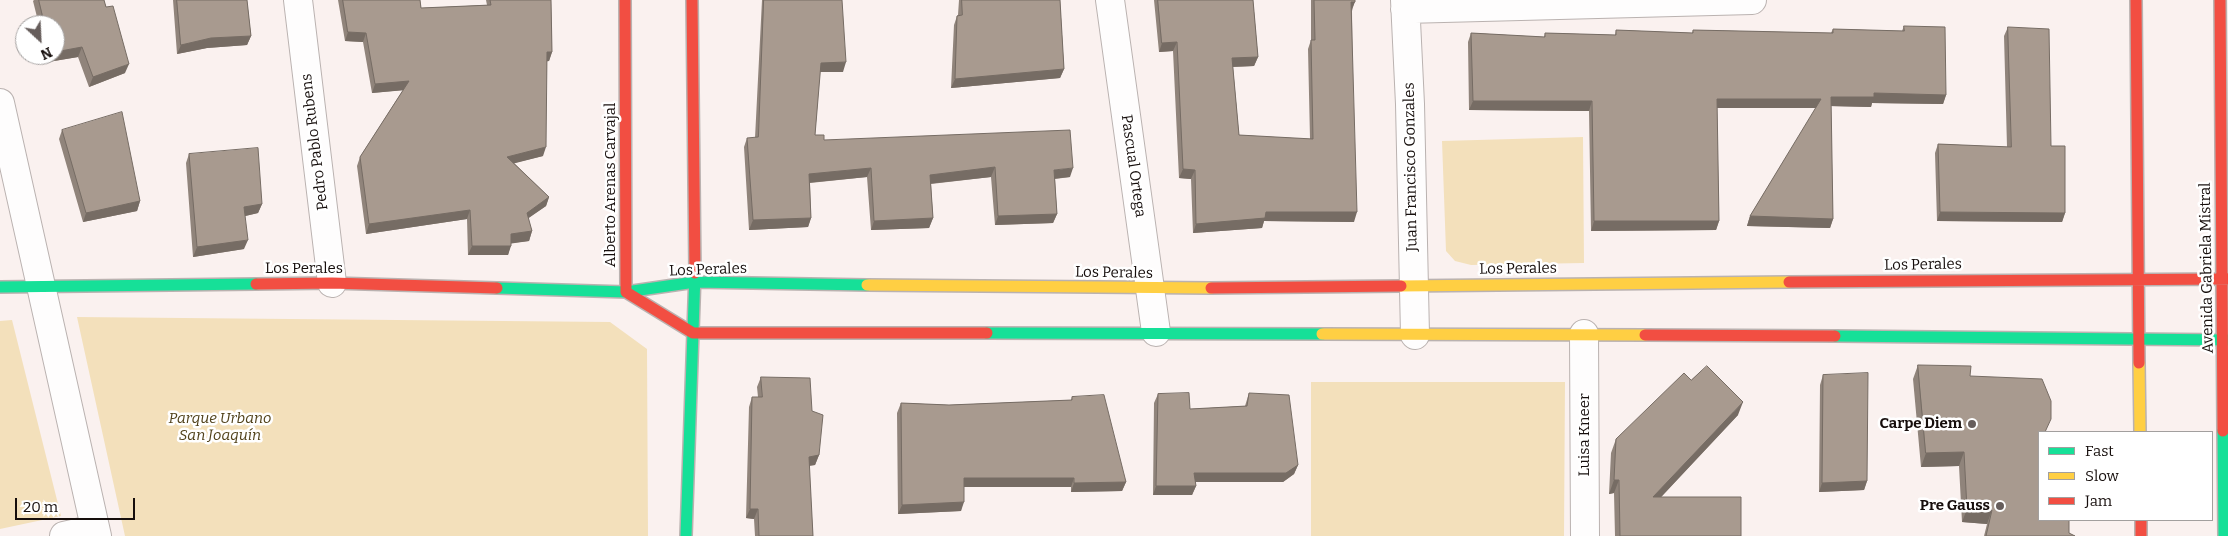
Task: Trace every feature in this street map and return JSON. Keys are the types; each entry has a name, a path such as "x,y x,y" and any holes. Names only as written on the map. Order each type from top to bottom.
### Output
{"main road":[{"name":"Alberto Arenas Carvajal","path":"625,0 626,292"},
{"path":"686,536 695,282 692,0"},
{"path":"2136,0 2140,431"},
{"name":"Avenida Gabriela Mistral","path":"2220,0 2226,340 2224,536"},
{"name":"Los Perales","path":"0,287 332,283 626,292 695,282 1150,289 2138,278 2224,279"},
{"path":"626,292 693,333 1156,332 2226,340"},
{"path":"2141,521 2141,536"}],"street":[{"name":"Pedro Pablo Rubens","path":"298,0 332,283"},
{"name":"Pascual Ortega","path":"1110,0 1156,332"},
{"path":"1405,5 1752,0"},
{"name":"Juan Francisco Gonzales","path":"1405,5 1410,104 1415,335"},
{"path":"0,103 96,532 64,536"},
{"name":"Luisa Kneer","path":"1584,334 1585,536"}],"green space":[{"path":"1583,137 1584,263 1471,265 1455,261 1446,251 1442,141"},
{"name":"Parque Urbano San Joaquín","path":"77,317 610,322 647,349 648,536 125,536"},
{"path":"12,320 61,516 0,529 0,321"},
{"path":"1311,382 1565,382 1564,536 1311,536"}],"building":[{"path":"39,0 104,0 106,7 113,6 129,64 93,77 82,47 65,50 65,15 43,15"},
{"path":"177,0 247,0 251,36 211,38 181,45"},
{"path":"343,0 420,0 421,8 491,5 490,0 551,0 552,52 547,52 546,147 507,157 549,197 527,213 532,231 511,234 511,246 472,246 470,210 369,224 360,157 409,81 375,84 366,33 348,32"},
{"path":"764,0 842,0 846,62 821,63 815,135 824,135 824,140 1070,130 1073,168 1054,170 1057,214 998,216 995,167 930,175 933,218 874,221 871,168 809,174 811,218 753,220 747,138 758,137"},
{"path":"962,0 1060,0 1064,69 955,79 957,16 962,15"},
{"path":"1158,0 1253,0 1258,57 1232,58 1239,135 1313,139 1311,40 1315,40 1314,0 1355,0 1355,2 1351,2 1357,212 1266,212 1265,218 1196,224 1195,170 1183,169 1177,42 1162,43"},
{"path":"1904,26 1945,27 1946,95 1874,93 1874,97 1831,97 1833,219 1750,216 1821,99 1717,99 1719,221 1594,221 1592,101 1473,101 1471,33 1545,37 1545,33 1616,35 1616,30 1693,33 1693,30 1833,33 1833,29 1904,31"},
{"path":"2008,27 2049,29 2051,146 2065,146 2065,213 1940,212 1938,144 2011,147"},
{"path":"122,112 140,201 86,213 62,130"},
{"path":"258,148 262,204 244,207 248,240 197,247 189,154"},
{"path":"1918,365 1971,366 1970,376 2042,379 2051,401 2051,419 2045,431 2038,431 2038,521 2069,521 2069,533 2075,536 1986,536 1992,510 1967,509 1964,452 1926,453"},
{"path":"1707,366 1743,402 1653,497 1741,497 1741,536 1620,536 1619,480 1614,480 1616,439 1684,373 1691,380"},
{"path":"1868,373 1867,481 1822,483 1823,375"},
{"path":"761,377 810,378 812,411 823,415 819,455 809,457 813,536 759,536 758,509 750,509 752,397 762,397"},
{"path":"1189,393 1190,409 1247,406 1249,393 1289,395 1298,465 1286,473 1194,473 1196,486 1156,486 1158,394"},
{"path":"1104,395 1126,482 1074,483 1074,478 964,478 964,502 902,505 901,403 949,405 1072,400 1072,397"}],"traffic: fast":[{"path":"686,536 695,273"},
{"path":"497,288 626,292 695,282 867,285"},
{"path":"0,287 256,284"},
{"path":"987,333 1322,334"},
{"path":"1835,336 2228,340"},
{"path":"2223,431 2224,536"}],"traffic: slow":[{"path":"1401,286 1789,282"},
{"path":"867,285 1211,288"},
{"path":"1322,334 1645,335"},
{"path":"2139,363 2140,431"}],"traffic: jam":[{"path":"625,0 626,292"},
{"path":"692,0 695,273"},
{"path":"2136,0 2139,363"},
{"path":"2220,0 2223,431"},
{"path":"1789,282 2228,279"},
{"path":"256,284 332,283 497,288"},
{"path":"1211,288 1401,286"},
{"path":"626,292 693,333"},
{"path":"693,333 987,333"},
{"path":"1645,335 1835,336"},
{"path":"2141,521 2141,536"}],"place":[{"name":"Carpe Diem","path":"1972,424"},
{"name":"Pre Gauss","path":"2000,506"}]}
